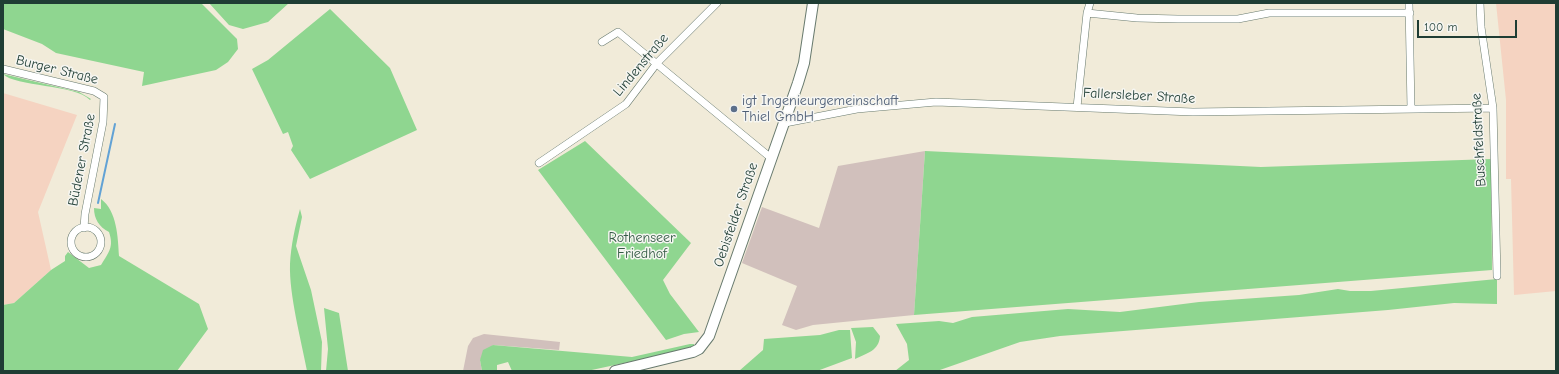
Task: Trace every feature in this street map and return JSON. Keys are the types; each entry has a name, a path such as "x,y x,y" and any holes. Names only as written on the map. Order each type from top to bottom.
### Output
{"street":[{"name":"Lindenstraße","path":"539,163 626,104 657,63 717,3"},
{"name":"Oebisfelder Straße","path":"615,371 693,352 699,349 709,336 771,158 785,123 803,68 813,3"},
{"path":"1077,107 1087,12 1090,3"},
{"path":"1409,3 1411,109"},
{"name":"Buschfeldstraße","path":"1480,3 1481,27 1493,108 1497,276"},
{"path":"1087,12 1137,18 1171,19 1238,19 1269,14 1410,13"},
{"path":"602,42 618,32 771,158"},
{"name":"Burger Straße","path":"3,69 43,80 94,91 104,97"},
{"name":"Büdener Straße","path":"84,228 85,214 103,122 104,97"},
{"name":"Fallersleber Straße","path":"785,123 857,108 923,102 981,102 1193,112 1493,108"},
{"name":"Büdener Straße","path":"84,228 96,232 101,243 95,254 86,257 75,253 71,244 74,234 84,228"}],"shaded area":[{"path":"1496,3 1556,3 1556,291 1514,295 1511,179 1506,179 1506,100"},
{"path":"3,93 77,115 38,212 51,270 14,303 3,305"},
{"path":"925,151 914,315 813,325 796,330 782,325 797,286 742,263 762,207 819,228 838,166"},
{"path":"484,334 560,342 559,350 493,345 480,360 482,371 463,371 468,346 473,338"}],"green space":[{"path":"3,3 201,3 237,39 238,49 228,62 216,70 142,86 144,72 56,53 42,44 3,29"},
{"path":"209,3 289,3 268,22 243,29 229,25"},
{"path":"330,9 390,68 417,130 310,179 291,150 293,146 288,132 283,134 252,69 268,60"},
{"path":"3,74 79,92 91,99 90,100 72,91 20,81"},
{"name":"Rothenseer Friedhof","path":"585,141 691,243 663,280 670,294 699,332 684,334 666,340 538,170"},
{"path":"925,151 1261,167 1491,159 1492,270 914,315"},
{"path":"101,199 110,210 116,225 119,256 199,304 208,329 177,371 3,371 3,305 14,303 51,270 65,261 65,256 68,252 89,268 101,265 110,249 111,242 109,232 102,228 94,212 94,208 101,209"},
{"path":"300,209 302,217 296,246 311,290 322,342 321,371 307,371 291,289 290,264"},
{"path":"1497,279 1497,304 1454,303 1388,310 1060,336 1020,342 937,371 895,371 909,360 907,344 896,324 939,321 953,323 972,317 1068,309 1120,312 1199,302 1299,295 1338,289 1350,291 1371,291"},
{"path":"324,308 339,313 348,371 326,371 328,349"},
{"path":"873,327 880,336 877,345 872,351 855,359 856,342 851,328"},
{"path":"839,330 850,330 852,358 817,371 739,371 763,350 764,339 820,335"},
{"path":"694,344 694,348 587,371 512,371 508,362 497,365 497,371 482,371 480,360 483,350 493,345 632,357"}],"waterway":[{"path":"98,203 115,124"}],"place":[{"name":"igt Ingenieurgemeinschaft Thiel GmbH","path":"734,109"}]}
